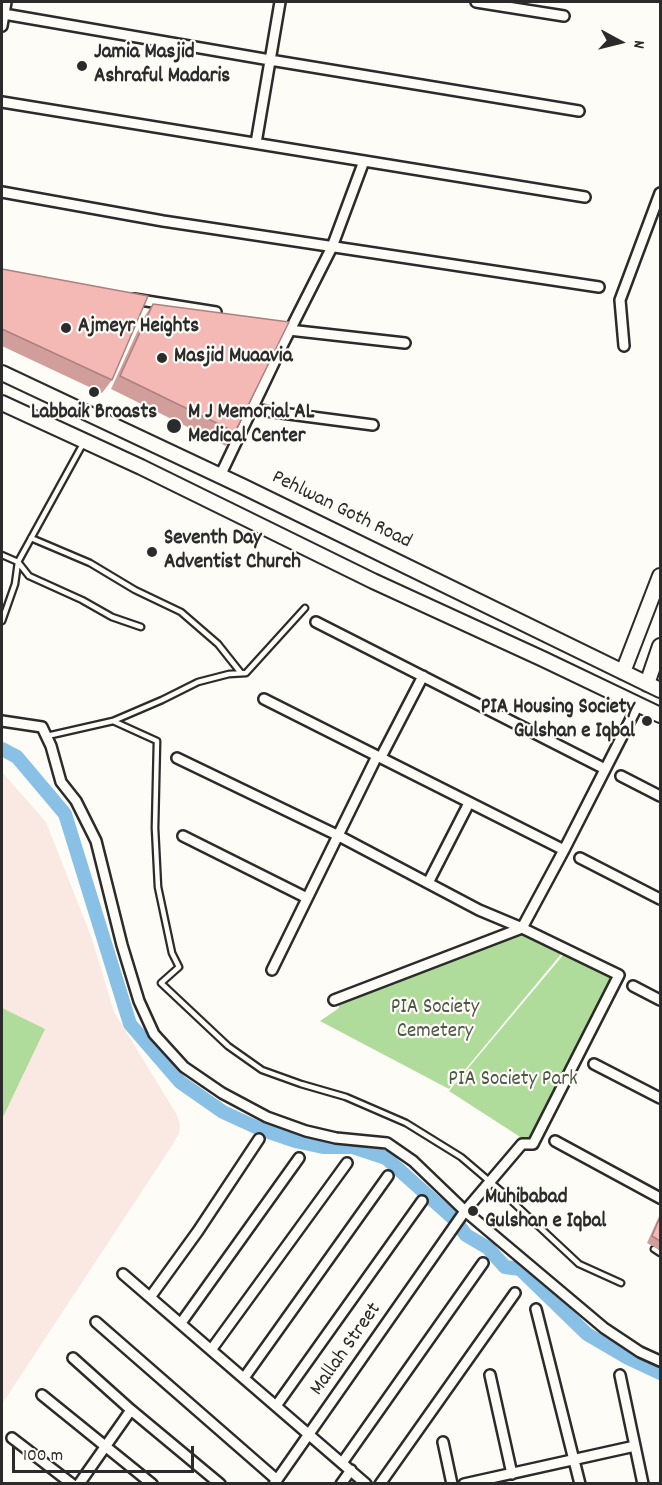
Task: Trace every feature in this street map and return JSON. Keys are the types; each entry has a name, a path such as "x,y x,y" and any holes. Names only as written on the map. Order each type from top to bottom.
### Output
{"main road":[{"name":"Pehlwan Goth Road","path":"2,373 220,476 660,690"},
{"path":"2,403 660,715"},
{"path":"60,430 71,406"},
{"path":"188,490 201,467"},
{"path":"623,672 660,576"},
{"path":"543,658 554,637"},
{"path":"647,684 660,646"}],"street":[{"path":"2,26 6,2"},
{"path":"256,143 280,2"},
{"path":"476,2 564,16"},
{"path":"4,14 579,111"},
{"path":"2,102 585,197"},
{"path":"220,476 332,247 364,161"},
{"path":"2,192 163,221 600,287"},
{"path":"624,346 620,300 660,193"},
{"path":"128,298 232,315"},
{"path":"290,330 405,343"},
{"path":"251,409 373,425"},
{"path":"316,622 605,769"},
{"path":"272,970 379,757 423,676"},
{"path":"264,699 564,850"},
{"path":"334,1000 522,928 638,705"},
{"path":"2,721 42,727 51,746 61,782 76,801 96,841 139,1001 154,1034 184,1067 222,1093 267,1117 306,1131 336,1138 387,1143 413,1161 463,1215 604,1328 640,1352 660,1361"},
{"path":"177,758 339,836 479,910 522,928"},
{"path":"621,776 660,796"},
{"path":"428,883 469,803"},
{"path":"183,836 307,898"},
{"path":"580,858 660,899"},
{"name":"Mallah Street","path":"276,1481 463,1215 522,1144 534,1144 620,975 522,928"},
{"path":"633,986 660,1000"},
{"path":"594,1064 660,1098"},
{"path":"151,1296 198,1231 259,1138"},
{"path":"555,1141 660,1197"},
{"path":"181,1323 299,1158"},
{"path":"211,1350 347,1163"},
{"path":"244,1378 388,1176"},
{"path":"276,1406 422,1201"},
{"path":"342,1463 483,1263"},
{"path":"123,1274 366,1484"},
{"path":"380,1484 515,1293"},
{"path":"536,1309 580,1484"},
{"path":"96,1322 276,1481"},
{"path":"73,1358 220,1484"},
{"path":"490,1375 518,1484"},
{"path":"620,1375 643,1484"},
{"path":"42,1395 152,1484"},
{"path":"80,1484 131,1410"},
{"path":"12,1438 72,1484"},
{"path":"443,1442 452,1484"},
{"path":"464,1484 635,1446"},
{"path":"341,1484 351,1470"}],"lane":[{"path":"2,621 15,584 18,562 84,442"},
{"path":"31,538 90,563 135,590 182,612 218,644 241,673"},
{"path":"2,555 18,562 29,576 82,600 112,617 141,627"},
{"path":"46,737 113,721 198,682 246,673 304,608"},
{"path":"113,721 157,741 155,828 158,887 172,953 179,967 161,983 228,1046 262,1070 346,1097 406,1123 460,1157 579,1264 621,1283"},
{"path":"654,1249 660,1253"}],"shaded area":[{"path":"2,772 46,822 92,939 114,1012 177,1115 180,1125 179,1133 173,1144 2,1404"}],"green space":[{"name":"PIA Society Cemetery","path":"523,928 562,953 449,1089 320,1021 339,1008 339,1003"},
{"name":"PIA Society Park","path":"564,954 613,978 528,1142 449,1091"},
{"path":"2,1008 45,1029 2,1119"}],"building":[{"name":"Ajmeyr Heights","path":"2,269 148,296 112,380 2,329"},
{"path":"153,304 289,322 235,432 120,376"},
{"path":"660,1217 660,1241 652,1236"}],"waterway":[{"path":"2,749 17,757 65,814 130,1024 180,1082 223,1112 260,1129 295,1141 323,1147 353,1147 386,1158 454,1219 466,1235 488,1248 505,1267 520,1269 587,1334 628,1358 660,1373"}],"place":[{"name":"Jamia Masjid Ashraful Madaris","path":"82,66"},
{"name":"Ajmeyr Heights","path":"66,328"},
{"name":"Masjid Muaavia","path":"162,358"},
{"name":"Labbaik Broasts","path":"94,392"},
{"name":"M J Memorial AL Medical Center","path":"174,426"},
{"name":"Seventh Day Adventist Church","path":"152,552"},
{"name":"PIA Housing Society Gulshan e Iqbal","path":"647,721"},
{"name":"Muhibabad Gulshan e Iqbal","path":"473,1211"}]}
